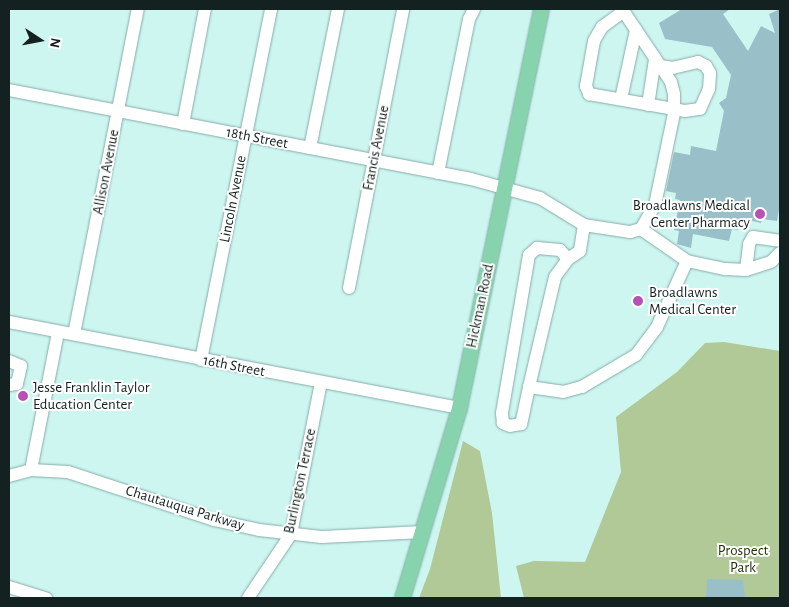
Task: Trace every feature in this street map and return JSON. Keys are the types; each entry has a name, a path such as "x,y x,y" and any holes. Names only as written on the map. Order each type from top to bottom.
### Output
{"main road":[{"name":"Hickman Road","path":"402,598 459,408 541,9"}],"street":[{"name":"Allison Avenue","path":"74,334 138,9"},
{"path":"183,124 205,9"},
{"name":"Lincoln Avenue","path":"201,360 271,9"},
{"path":"310,148 338,9"},
{"name":"Francis Avenue","path":"349,288 403,9"},
{"path":"438,173 469,20 474,9"},
{"path":"658,63 673,68 698,62 710,73 709,89 700,109 674,109 589,94 586,86 594,41 602,27 623,10 636,30 658,63 671,82 674,109 656,205 641,229 687,261 746,270 772,262 780,253"},
{"path":"621,99 636,30"},
{"path":"648,105 658,63"},
{"name":"18th Street","path":"9,90 438,173 540,198 584,225 620,233 641,229"},
{"path":"568,260 560,250 537,248 529,255 502,413 503,423 510,426 521,424 555,277 568,260 580,251 584,225"},
{"path":"746,270 749,244 754,237 780,241"},
{"path":"529,387 563,392 582,387 636,355 657,328 687,261"},
{"name":"16th Street","path":"9,322 459,408"},
{"path":"31,470 58,332"},
{"path":"9,362 21,366 17,384 9,385"},
{"name":"Burlington Terrace","path":"248,598 291,534 321,383"},
{"name":"Chautauqua Parkway","path":"9,476 31,470 68,472 214,520 291,534 322,537 423,532"},
{"path":"9,587 46,598"}],"green space":[{"name":"Prospect Park","path":"724,342 780,351 780,598 524,598 516,566 534,561 585,562 621,472 616,417 677,372 705,343"},
{"path":"463,441 480,451 492,513 501,598 419,598 430,569"}],"building":[{"path":"682,9 730,9 723,14 748,51 761,26 775,33 769,14 780,9 780,204 777,221 762,219 761,223 740,218 738,230 732,229 729,241 693,234 691,248 677,244 679,231 674,230 680,200 675,199 676,193 666,191 674,152 690,155 691,146 716,151 724,111 719,103 726,98 731,75 712,47 665,39 659,23"},
{"path":"707,579 743,580 745,598 706,598"}],"place":[{"name":"Broadlawns Medical Center Pharmacy","path":"760,214"},
{"name":"Broadlawns Medical Center","path":"638,301"},
{"name":"Jesse Franklin Taylor Education Center","path":"23,396"}]}
